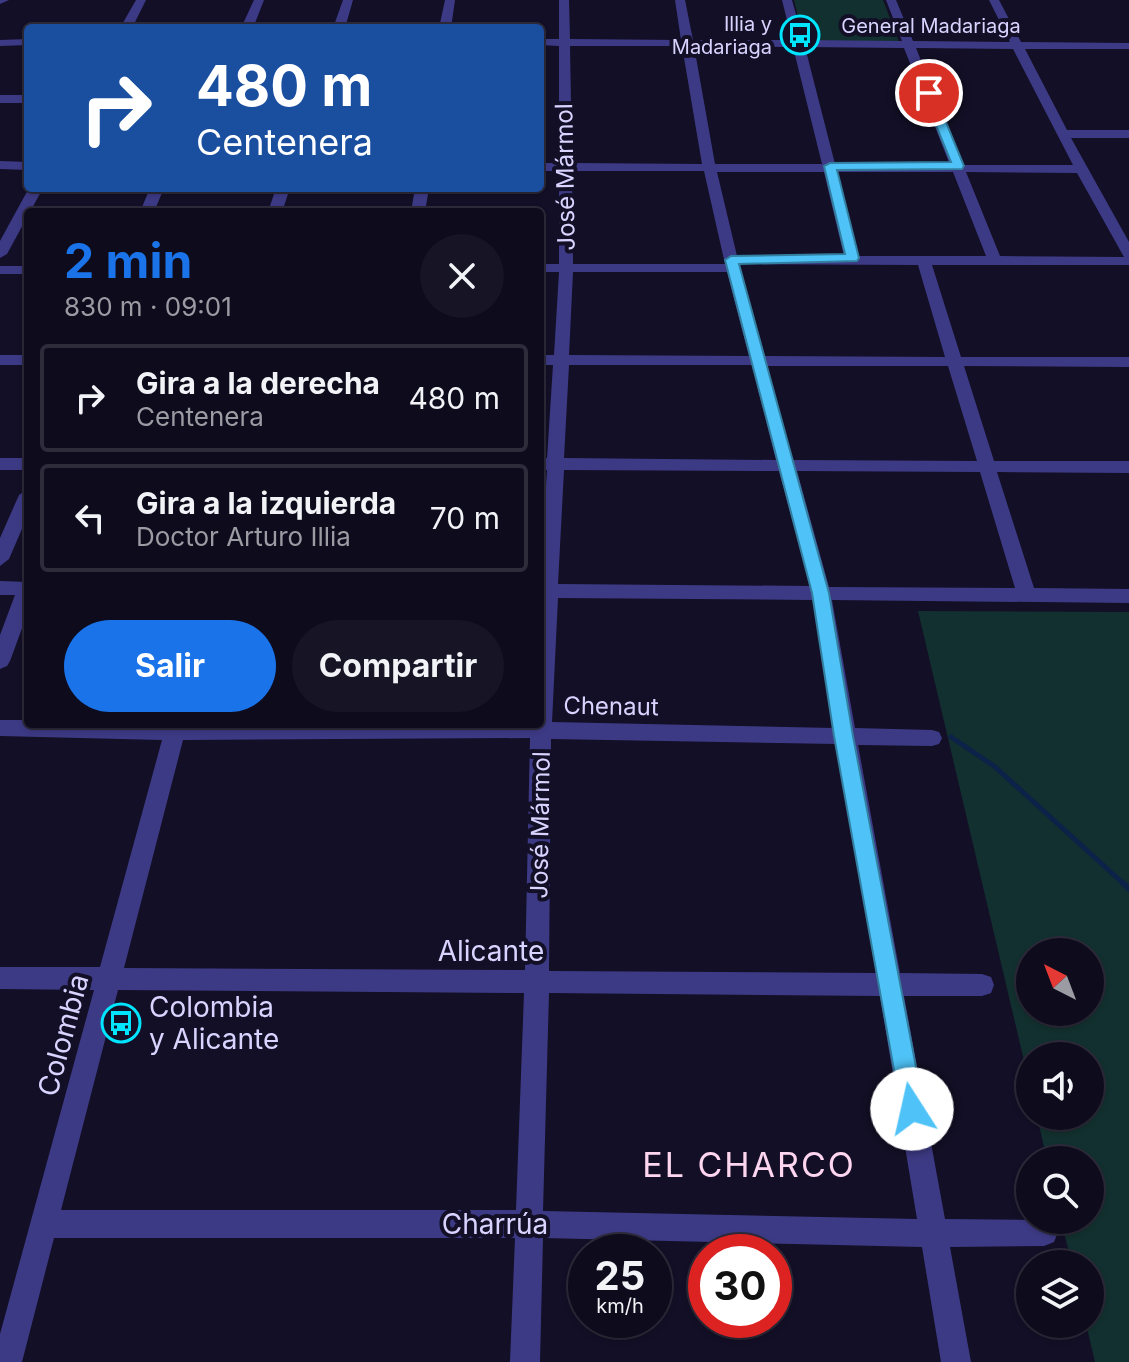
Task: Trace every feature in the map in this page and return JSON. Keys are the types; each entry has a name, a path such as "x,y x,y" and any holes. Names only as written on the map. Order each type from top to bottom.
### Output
{"street":[{"path":"128,24 141,0"},
{"path":"249,24 259,0"},
{"path":"340,24 348,0"},
{"path":"446,24 450,0"},
{"name":"José Mármol","path":"544,591 548,464 562,360 566,268 564,0"},
{"path":"680,0 709,166 732,264 821,593 956,1362"},
{"path":"787,0 852,258"},
{"path":"891,0 994,259"},
{"path":"994,0 1081,169 1129,254"},
{"path":"0,43 24,42"},
{"name":"General Madariaga","path":"544,42 1129,46"},
{"path":"0,99 24,99"},
{"path":"1064,134 1129,134"},
{"path":"0,165 24,166"},
{"path":"544,167 958,166 1081,169"},
{"path":"1,249 24,209"},
{"path":"544,268 852,258 1129,261"},
{"path":"923,259 1027,596"},
{"path":"0,270 24,270"},
{"path":"0,360 24,360"},
{"path":"544,360 1129,362"},
{"path":"0,464 24,464"},
{"path":"548,464 1129,467"},
{"path":"0,559 24,504"},
{"path":"0,588 24,589"},
{"path":"544,591 1129,596"},
{"path":"0,661 24,599"},
{"name":"Chenaut","path":"0,728 541,730 932,738"},
{"name":"Colombia","path":"7,1362 176,728"},
{"name":"José Mármol","path":"525,1362 541,730"},
{"name":"Alicante","path":"0,978 982,985"},
{"name":"Charrúa","path":"43,1224 530,1224 1016,1232"}],"green space":[{"path":"794,0 883,0 899,42 804,42"},
{"path":"918,611 1129,612 1129,1362 1095,1362 1089,1338 1104,1338 1104,1250 1068,1250 1064,1234 1104,1234 1104,1146 1044,1146 1040,1130 1104,1130 1104,1042 1020,1042"}],"waterway":[{"path":"951,737 994,766 1125,885"},
{"path":"1125,885 1129,889"}],"place":[{"name":"Illia y Madariaga","path":"800,35"},
{"name":"Colombia y Alicante","path":"121,1023"}],"district":[{"name":"EL CHARCO","path":"749,1164"}],"route":[{"path":"912,1109 821,593 731,260 852,258 830,166 958,166 929,93"}]}
